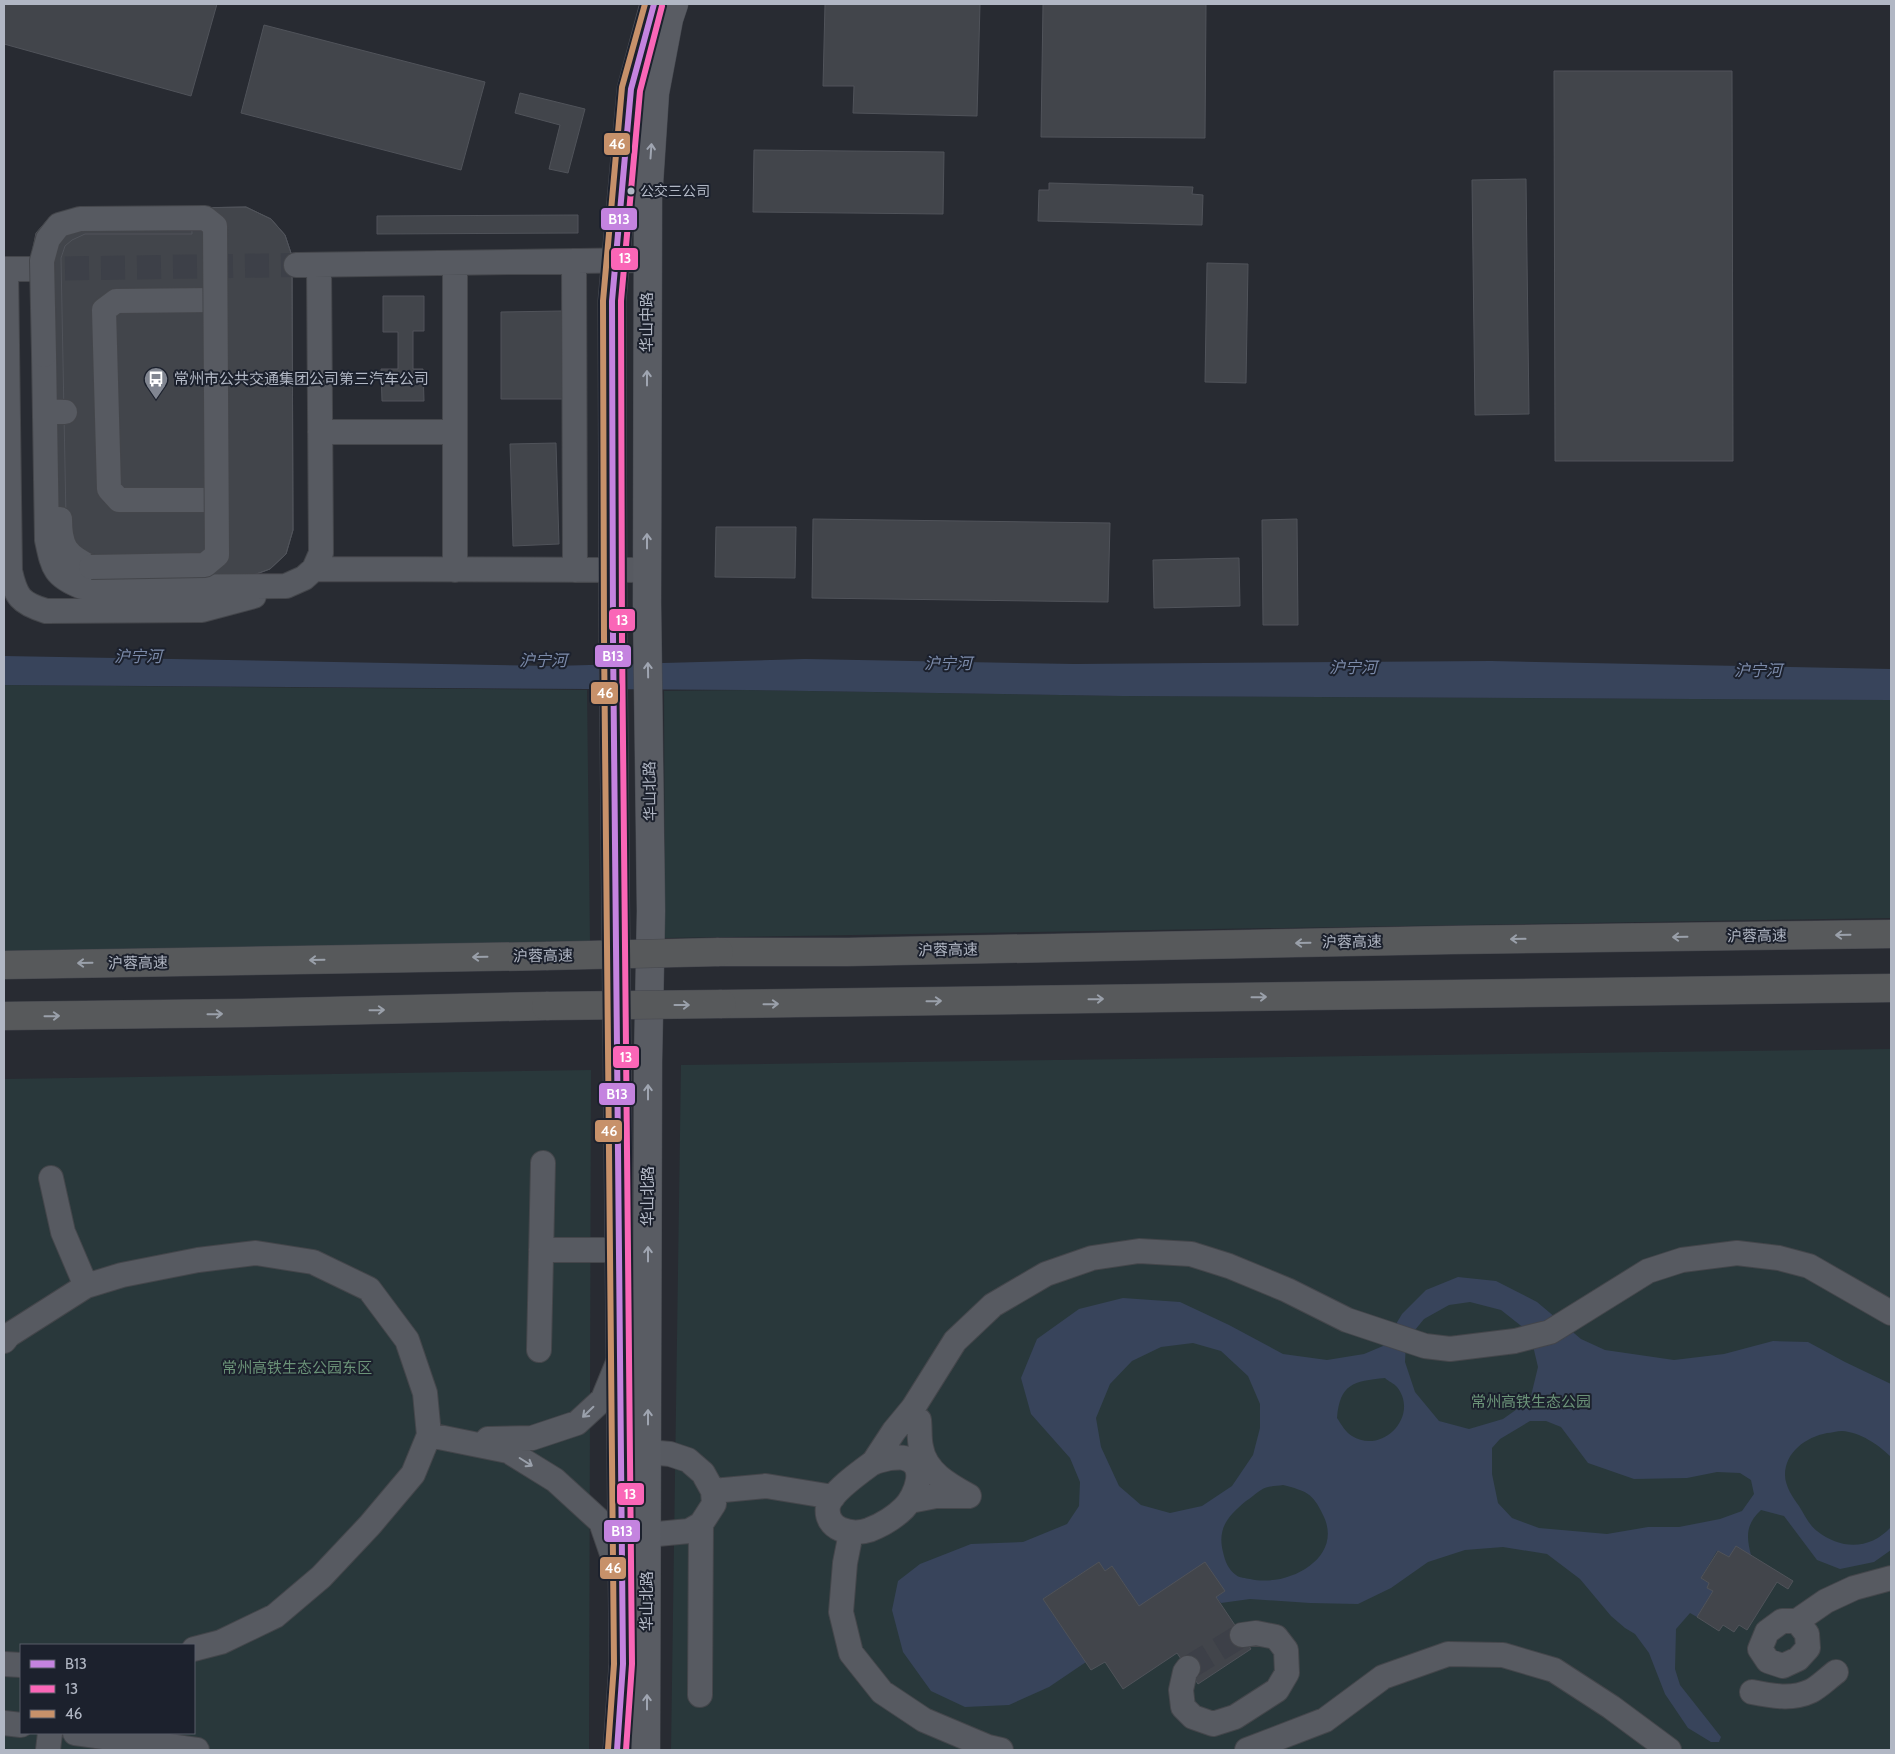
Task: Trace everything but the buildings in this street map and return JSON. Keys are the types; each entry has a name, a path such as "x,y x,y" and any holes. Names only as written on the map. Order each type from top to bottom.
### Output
{"highway":[{"name":"沪蓉高速","path":"4,965 1891,934"},
{"path":"4,1016 261,1013 546,1006 1891,988"}],"main road":[{"path":"613,570 612,301 631,89 654,4"},
{"name":"华山中路","path":"648,642 648,199 655,93 669,19 674,4"},
{"name":"华山北路","path":"613,570 624,1664 618,1750"},
{"name":"华山北路","path":"646,1750 648,1062 651,911 648,642"}],"lane":[{"path":"205,218 215,226 217,555 205,566 91,567 74,559 62,545 56,411 42,261 48,239 59,225 80,219 205,218"},
{"path":"296,265 647,260"},
{"path":"574,261 575,570"},
{"path":"455,263 455,570"},
{"path":"13,269 10,571 15,591 28,606 46,611 202,610 286,586 304,578 314,569 320,553 319,265"},
{"path":"215,300 116,301 104,310 109,489 119,500 216,500"},
{"path":"56,411 47,540 52,562 64,580 82,587 206,588 286,586"},
{"path":"320,432 455,432"},
{"path":"314,569 647,570"},
{"path":"539,1350 543,1163"},
{"path":"51,1178 63,1232 86,1286"},
{"path":"541,1250 619,1250"},
{"path":"924,1391 917,1428 917,1484 910,1501 893,1518 866,1531 851,1533 838,1528 830,1518 828,1506 834,1496 873,1463 894,1431 913,1408 955,1341 993,1305 1046,1274 1092,1258 1139,1251 1191,1254 1229,1266 1287,1290 1347,1320 1425,1346 1450,1349 1515,1341 1550,1332 1648,1271 1682,1260 1737,1253 1779,1258 1809,1266 1891,1313"},
{"path":"5,1335 86,1286 122,1275 198,1260 256,1252 313,1262 369,1289 407,1340 425,1393 429,1435 413,1474 370,1525 321,1577 275,1616 221,1642 195,1649"},
{"path":"429,1435 500,1439 532,1438 577,1423 603,1399 620,1356"},
{"path":"429,1435 508,1451 555,1480 601,1522 623,1584"},
{"path":"647,1535 689,1531 701,1524 714,1504 713,1491 703,1472 688,1460 670,1454 648,1452"},
{"path":"873,1463 889,1458 917,1464 946,1484 969,1496 936,1496 910,1501"},
{"path":"713,1491 766,1486 834,1496"},
{"path":"700,1694 701,1524"},
{"path":"851,1533 845,1563 841,1612 851,1653 882,1692 924,1720 988,1747 1001,1750"},
{"path":"1797,1621 1807,1634 1808,1648 1798,1659 1783,1666 1768,1661 1760,1649 1767,1632 1782,1621 1797,1621 1826,1601 1854,1588 1891,1578"},
{"path":"1188,1668 1185,1672 1181,1690 1184,1707 1193,1717 1213,1724 1235,1716 1277,1690 1287,1673 1286,1650 1276,1636 1256,1633 1242,1635"},
{"path":"1235,1716 1245,1750 1325,1720 1383,1678 1448,1654 1503,1655 1554,1670 1611,1707 1669,1750"},
{"path":"4,1664 20,1665"},
{"path":"1786,1664 1793,1697"},
{"path":"1752,1692 1775,1697 1793,1697 1811,1691 1836,1672"},
{"path":"4,1723 20,1725"},
{"path":"48,1750 50,1734"},
{"path":"79,1737 197,1750"}],"green space":[{"path":"4,685 587,690 590,943 4,951"},
{"path":"747,690 1122,696 1891,700 1891,918 665,938 664,691"},
{"name":"常州高铁生态公园","path":"1891,1049 1891,1750 671,1750 681,1065"},
{"name":"常州高铁生态公园东区","path":"591,1070 589,1750 4,1750 4,1079"}],"water":[{"name":"沪宁河","path":"4,656 553,666 805,659 1074,664 1491,661 1891,669 1891,700 1122,696 747,690 4,685"},
{"path":"1458,1277 1496,1281 1537,1302 1581,1339 1605,1350 1674,1360 1724,1354 1773,1341 1808,1342 1891,1384 1891,1457 1875,1444 1856,1434 1842,1431 1827,1433 1812,1438 1798,1447 1789,1459 1785,1475 1786,1483 1792,1496 1814,1529 1836,1542 1855,1545 1874,1540 1891,1527 1891,1550 1874,1562 1840,1569 1817,1560 1784,1516 1761,1510 1752,1520 1748,1531 1751,1555 1729,1557 1717,1551 1701,1578 1709,1583 1707,1588 1713,1591 1697,1617 1690,1613 1676,1629 1675,1669 1680,1685 1721,1737 1719,1742 1711,1742 1688,1728 1665,1694 1649,1653 1635,1634 1611,1616 1580,1579 1547,1554 1503,1547 1465,1550 1428,1562 1391,1588 1358,1604 1250,1599 1221,1603 1216,1597 1225,1591 1139,1606 1112,1566 1105,1571 1099,1562 1043,1599 1086,1662 1049,1687 1009,1705 965,1707 931,1691 903,1652 892,1610 898,1581 920,1564 971,1544 1023,1542 1067,1524 1079,1506 1080,1482 1070,1458 1031,1414 1021,1378 1037,1339 1079,1309 1123,1298 1180,1302 1229,1325 1283,1354 1327,1360 1364,1354 1383,1346 1402,1314 1426,1290","holes":["1470,1302 1501,1310 1530,1333 1538,1367 1530,1400 1503,1419 1469,1429 1439,1421 1415,1392 1405,1362 1406,1341 1424,1319 1449,1305","1193,1343 1221,1351 1248,1376 1260,1404 1260,1428 1253,1455 1232,1486 1202,1506 1170,1513 1141,1505 1119,1486 1101,1447 1096,1418 1110,1384 1132,1361 1161,1347","1385,1378 1396,1386 1403,1398 1404,1410 1401,1420 1394,1430 1375,1440 1363,1441 1352,1436 1337,1418 1341,1398 1345,1391 1350,1386 1364,1381","1530,1421 1546,1421 1561,1427 1588,1463 1634,1479 1687,1478 1717,1472 1740,1473 1751,1480 1754,1494 1742,1511 1720,1519 1679,1527 1648,1527 1607,1534 1539,1528 1512,1518 1498,1503 1492,1474 1492,1448 1500,1439","1283,1485 1303,1491 1312,1497 1323,1515 1328,1530 1326,1544 1319,1557 1309,1567 1295,1574 1265,1581 1239,1577 1227,1565 1222,1544 1223,1529 1229,1517 1246,1501 1259,1491"]}],"tunnel":[{"path":"29,269 296,265"},
{"path":"1188,1668 1242,1635"}],"transit line":[{"name":"46","path":"608,1749 614,1664 604,638 603,301 622,87 645,4"},
{"name":"B13","path":"617,1750 623,1664 613,638 612,301 631,89 654,4"},
{"name":"13","path":"626,1750 632,1664 622,638 621,301 640,91 662,6"}],"place":[{"name":"公交三公司","path":"631,191"},
{"name":"常州市公共交通集团公司第三汽车公司","path":"156,400"}]}
